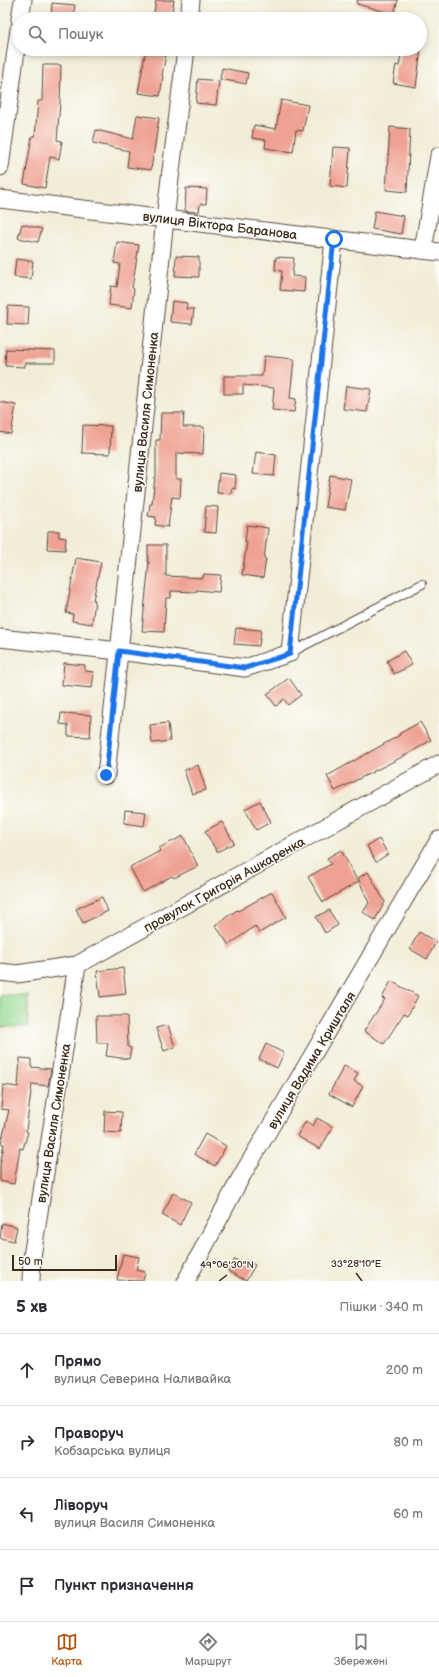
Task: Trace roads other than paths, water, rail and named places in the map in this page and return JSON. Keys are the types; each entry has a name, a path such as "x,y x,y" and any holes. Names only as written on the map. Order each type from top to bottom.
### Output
{"street":[{"path":"21,12 23,0"},
{"path":"190,12 192,0"},
{"path":"0,167 15,56"},
{"name":"вулиця Василя Симоненка","path":"106,775 165,219 185,56"},
{"path":"431,251 439,156"},
{"name":"вулиця Віктора Баранова","path":"0,199 431,251"},
{"path":"0,638 119,651 245,668 290,654 334,239"},
{"name":"провулок Григорія Ашкаренка","path":"0,972 17,974 77,966 439,764"},
{"name":"вулиця Вадима Кришталя","path":"186,1281 241,1177 439,840"},
{"name":"вулиця Василя Симоненка","path":"31,1281 32,1257 77,966"}],"lane":[{"path":"290,654 422,584"}]}
